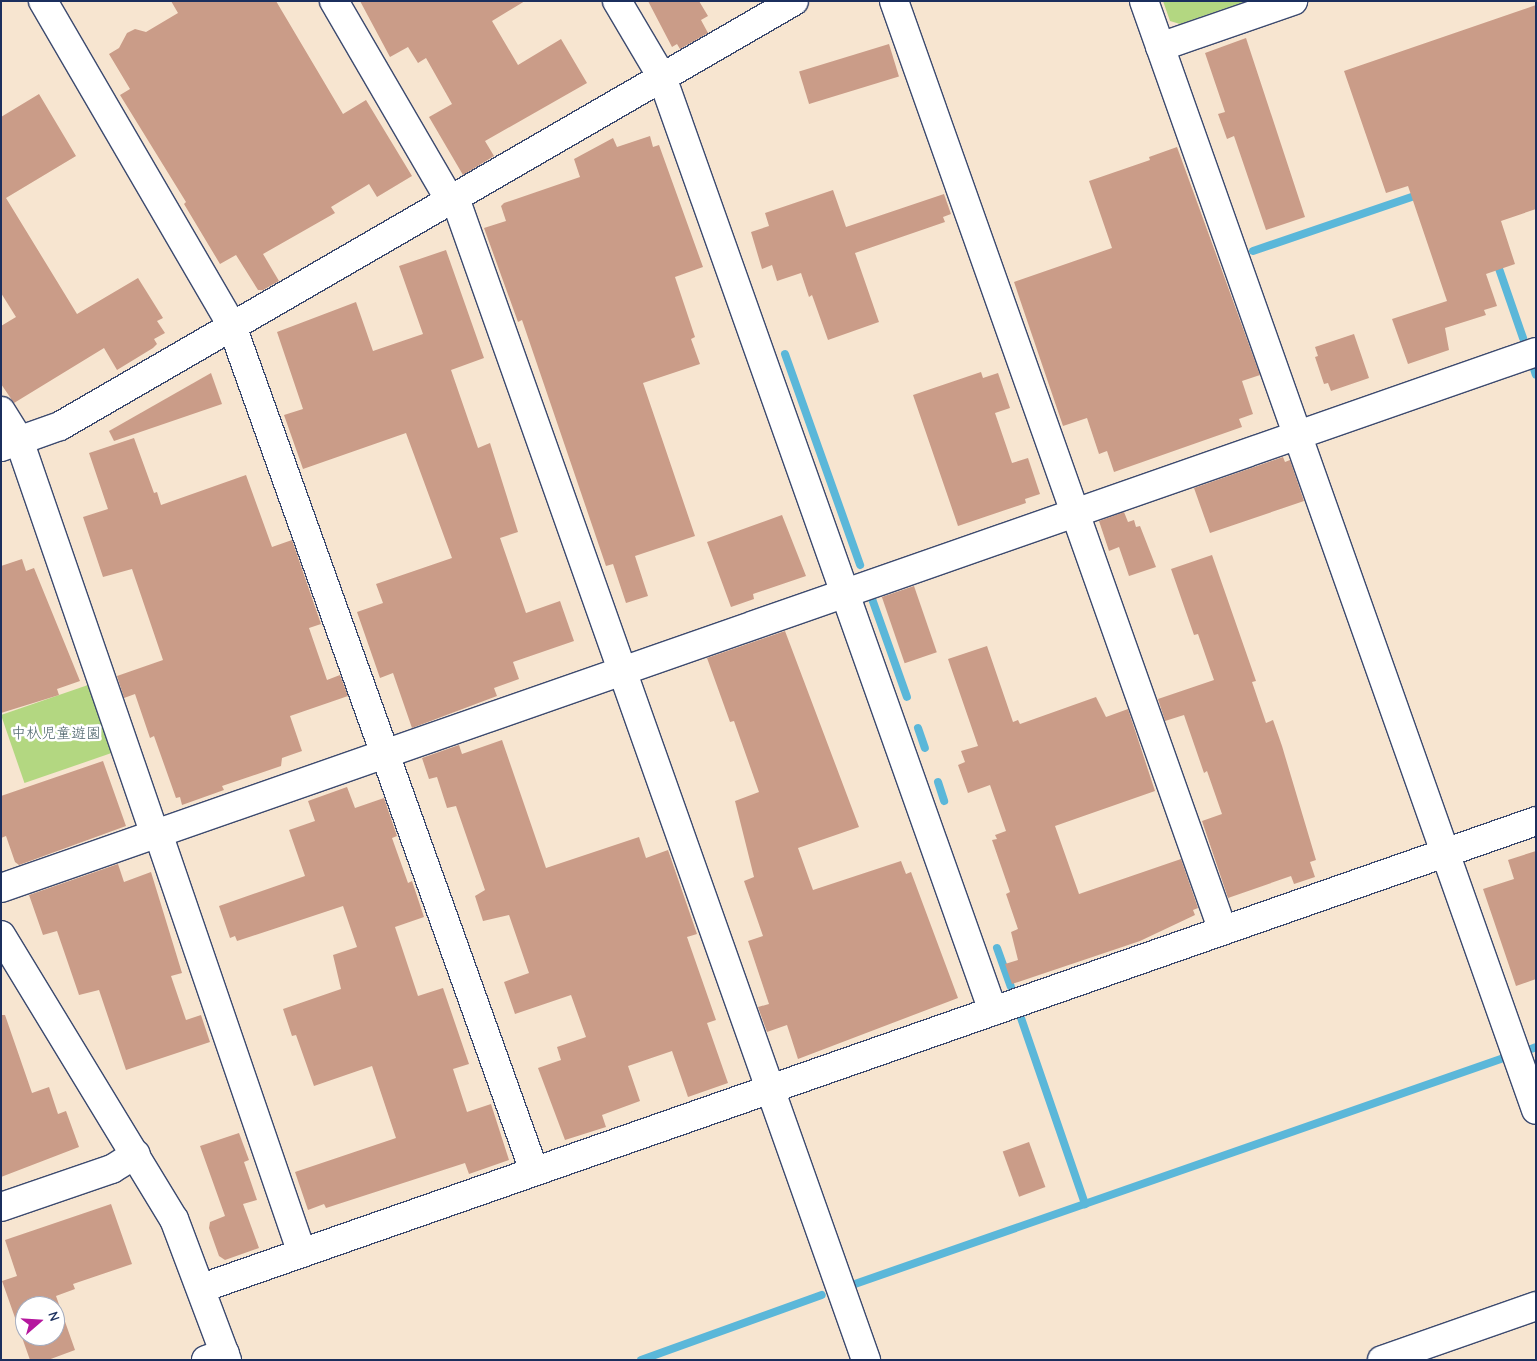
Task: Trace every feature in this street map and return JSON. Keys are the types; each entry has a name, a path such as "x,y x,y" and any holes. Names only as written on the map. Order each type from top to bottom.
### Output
{"street":[{"path":"43,1 232,326 534,1172"},
{"path":"334,1 452,199 622,671 866,1360"},
{"path":"617,1 662,78 993,1011"},
{"path":"10,443 60,426 794,1"},
{"path":"894,1 1223,930"},
{"path":"1144,1 1536,1110"},
{"path":"1160,47 1293,1"},
{"path":"1,888 1536,352"},
{"path":"1,410 10,443 157,834 302,1252"},
{"path":"202,1288 1536,821"},
{"path":"4,948 136,1154 174,1220 202,1288 219,1357"},
{"path":"1,1207 112,1169 136,1154"},
{"path":"1382,1360 1536,1306"}],"green space":[{"path":"1163,1 1247,1 1180,24 1170,21"},
{"name":"中杁児童遊園","path":"88,685 111,753 24,783 1,715"}],"building":[{"path":"171,1 276,1 343,114 366,100 412,176 377,197 369,184 331,207 335,213 263,254 279,281 263,290 258,290 236,255 220,264 184,204 186,202 120,95 130,89 109,54 119,48 127,33 135,29 146,32 178,13"},
{"path":"360,1 525,1 492,21 518,65 561,39 587,83 485,141 494,156 463,175 429,117 452,104 426,58 418,63 408,47 390,57"},
{"path":"648,1 699,1 708,16 701,20 708,33 680,49 677,44 672,47"},
{"path":"1536,5 1536,209 1501,221 1515,264 1486,274 1497,306 1484,310 1486,315 1445,328 1449,350 1408,364 1392,319 1447,301 1408,186 1386,193 1344,71"},
{"path":"1246,38 1305,217 1266,230 1234,136 1227,139 1218,114 1225,112 1205,53"},
{"path":"889,44 899,77 809,104 799,71"},
{"path":"39,94 76,156 6,198 77,314 138,278 163,318 157,321 165,333 154,339 157,344 153,348 117,370 104,348 14,403 1,384 1,326 16,317 1,293 1,117"},
{"path":"650,136 653,147 659,145 703,267 675,277 695,337 691,339 700,364 643,383 695,536 635,556 648,596 626,603 613,564 606,566 522,320 518,322 484,228 506,221 501,206 504,203 580,177 574,159 613,138 617,147"},
{"path":"1177,147 1260,375 1242,381 1253,414 1239,419 1242,427 1114,472 1107,451 1099,454 1087,418 1063,426 1014,282 1112,248 1089,181 1150,160 1149,157"},
{"path":"833,190 846,227 944,194 951,214 943,217 945,222 855,253 879,322 828,340 812,295 809,297 801,273 777,281 772,265 762,269 751,232 769,226 765,213"},
{"path":"446,250 484,358 451,370 478,448 490,443 518,532 500,538 526,613 560,601 574,641 513,662 519,679 494,688 497,696 412,728 393,673 380,678 357,612 383,603 376,584 452,558 406,433 303,469 284,415 303,409 277,332 356,302 373,351 423,334 399,266"},
{"path":"1354,334 1369,378 1331,391 1328,383 1324,384 1315,357 1318,356 1315,347"},
{"path":"981,372 983,378 998,373 1010,408 995,413 1012,463 1028,458 1040,494 1025,499 1026,503 958,526 913,395"},
{"path":"211,373 222,404 114,441 109,431"},
{"path":"134,438 154,493 157,492 161,505 246,475 272,547 292,540 321,624 309,628 327,680 340,675 348,696 290,716 302,751 282,758 281,766 222,786 224,790 182,805 180,797 176,798 154,736 150,738 135,694 124,698 117,676 163,660 132,569 103,577 83,517 108,509 89,453"},
{"path":"1283,457 1285,462 1290,460 1304,501 1210,533 1194,488"},
{"path":"1124,512 1128,522 1134,520 1136,527 1140,526 1156,567 1129,576 1119,547 1109,551 1099,521"},
{"path":"782,515 806,576 753,594 754,599 731,607 707,542"},
{"path":"1212,555 1256,681 1252,682 1266,723 1273,720 1282,746 1316,860 1310,862 1315,877 1294,884 1291,876 1228,898 1202,821 1222,814 1207,771 1204,773 1184,715 1165,721 1158,699 1214,680 1198,634 1194,635 1171,569"},
{"path":"22,559 26,571 34,568 80,681 57,689 59,695 1,713 1,566"},
{"path":"914,586 937,652 905,663 882,597"},
{"path":"785,631 859,827 798,848 813,890 901,861 906,874 911,872 958,998 798,1059 787,1025 767,1032 758,1007 769,1004 748,941 763,936 744,881 754,877 735,801 759,792 734,721 730,722 707,658"},
{"path":"987,646 1013,722 1018,720 1020,724 1096,697 1106,717 1128,709 1155,791 1055,826 1079,894 1181,859 1198,908 1193,910 1195,915 1140,941 1012,984 1005,964 1018,960 1011,932 1018,929 1006,894 1010,892 992,840 997,839 995,835 1006,831 990,785 968,793 958,765 965,762 961,751 978,746 948,659"},
{"path":"502,740 546,868 639,837 646,858 668,850 697,934 687,937 716,1020 707,1023 728,1083 688,1097 672,1051 628,1066 640,1101 602,1115 606,1127 565,1140 538,1068 561,1060 557,1047 586,1037 571,995 515,1014 504,982 529,973 509,915 483,921 475,896 485,890 456,806 447,808 437,777 429,779 422,758 459,745 462,754"},
{"path":"103,761 126,826 19,865 15,862 6,836 1,838 1,796"},
{"path":"347,787 355,808 384,798 397,836 392,838 408,883 412,881 424,917 395,927 418,996 443,988 469,1064 453,1069 467,1112 491,1104 509,1160 469,1174 465,1163 326,1208 324,1204 308,1210 295,1172 396,1138 372,1066 314,1086 296,1035 292,1036 283,1009 341,989 333,955 357,947 343,906 237,941 235,936 230,938 219,906 305,876 289,830 315,821 308,801"},
{"path":"1536,851 1536,979 1516,986 1483,889 1514,879 1508,860"},
{"path":"118,864 124,882 151,872 182,973 171,976 186,1020 201,1015 210,1042 126,1070 99,990 79,995 57,931 43,935 29,895"},
{"path":"1,1015 5,1015 32,1093 49,1087 58,1114 66,1111 79,1147 1,1177"},
{"path":"239,1133 249,1160 244,1162 257,1200 243,1204 259,1248 225,1260 219,1256 209,1228 210,1222 225,1216 200,1146"},
{"path":"1029,1142 1045,1187 1019,1197 1003,1152"},
{"path":"111,1204 132,1264 73,1284 75,1289 56,1296 15,1296 15,1318 2,1281 17,1276 5,1240"},
{"path":"65,1322 75,1350 48,1360 30,1360 25,1346 65,1346"}],"waterway":[{"path":"1253,251 1420,194"},
{"path":"1496,260 1523,338"},
{"path":"785,354 860,565"},
{"path":"1534,369 1536,375"},
{"path":"871,596 907,697"},
{"path":"918,728 925,748"},
{"path":"938,782 944,801"},
{"path":"997,948 1011,987"},
{"path":"1021,1018 1085,1204"},
{"path":"1531,1049 1536,1047"},
{"path":"852,1285 1504,1058"},
{"path":"641,1360 822,1295"}]}
